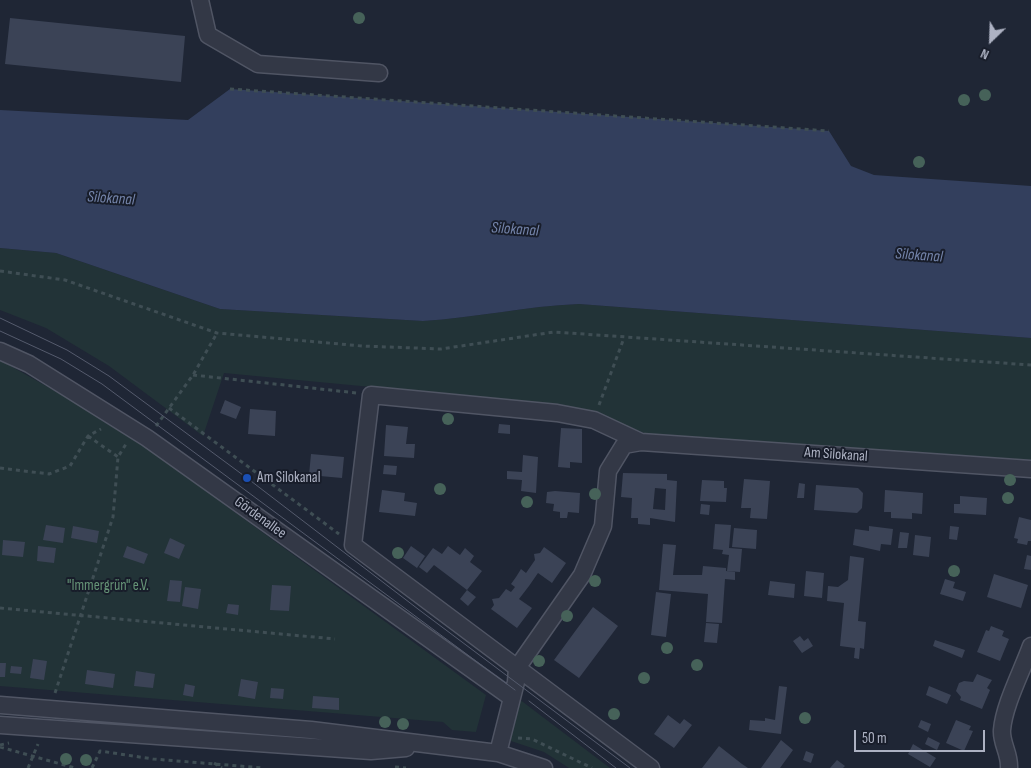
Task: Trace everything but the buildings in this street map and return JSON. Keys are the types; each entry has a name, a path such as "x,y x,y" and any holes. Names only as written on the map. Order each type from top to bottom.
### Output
{"street":[{"path":"200,0 208,35 258,64 379,73"},
{"name":"Gördenallee","path":"0,351 29,364 147,438 512,698"},
{"path":"371,395 353,545 651,768"},
{"name":"Am Silokanal","path":"371,395 557,413 594,420 641,442"},
{"name":"Am Silokanal","path":"498,753 512,698 517,668 582,575 603,526 608,471 624,445 641,442 1031,469"},
{"path":"1009,768 1009,756 1002,734 1003,720 1031,646"},
{"path":"0,705 311,730 498,753 544,768"},
{"path":"0,725 371,751 441,746"}],"path":[{"path":"230,89 829,132"},
{"path":"0,271 65,280 217,333 362,346 441,349 554,332 1031,365"},
{"path":"50,709 113,517 118,457 126,444 147,438 193,375 217,333"},
{"path":"594,420 624,338"},
{"path":"193,375 371,395"},
{"path":"169,408 353,545"},
{"path":"88,436 118,457"},
{"path":"0,468 49,474 70,466 83,442"},
{"path":"0,608 335,639"},
{"path":"28,768 45,727"},
{"path":"502,737 532,740 592,768"},
{"path":"0,747 75,768"},
{"path":"92,768 100,750 153,758 264,768"},
{"path":"214,762 222,768"}],"green space":[{"path":"0,248 56,253 220,309 423,321 579,304 1031,338 1031,460 649,435 593,412 424,392 224,373 203,436 109,366 46,328 0,310"},
{"name":"\"Immergrün\" e.V.","path":"0,360 115,425 486,695 476,732 452,730 443,722 0,686"},
{"path":"519,699 610,768 569,768 544,752 511,741 508,734"}],"water":[{"name":"Silokanal","path":"230,89 829,131 851,166 874,175 1031,186 1031,338 579,304 423,321 220,309 56,253 0,248 0,110 188,120"}],"tram line":[{"path":"0,318 67,350 109,376 630,768"},
{"path":"0,331 61,359 102,384 515,690"},
{"path":"529,701 616,768"}],"place":[{"name":"Am Silokanal","path":"247,478"}]}
